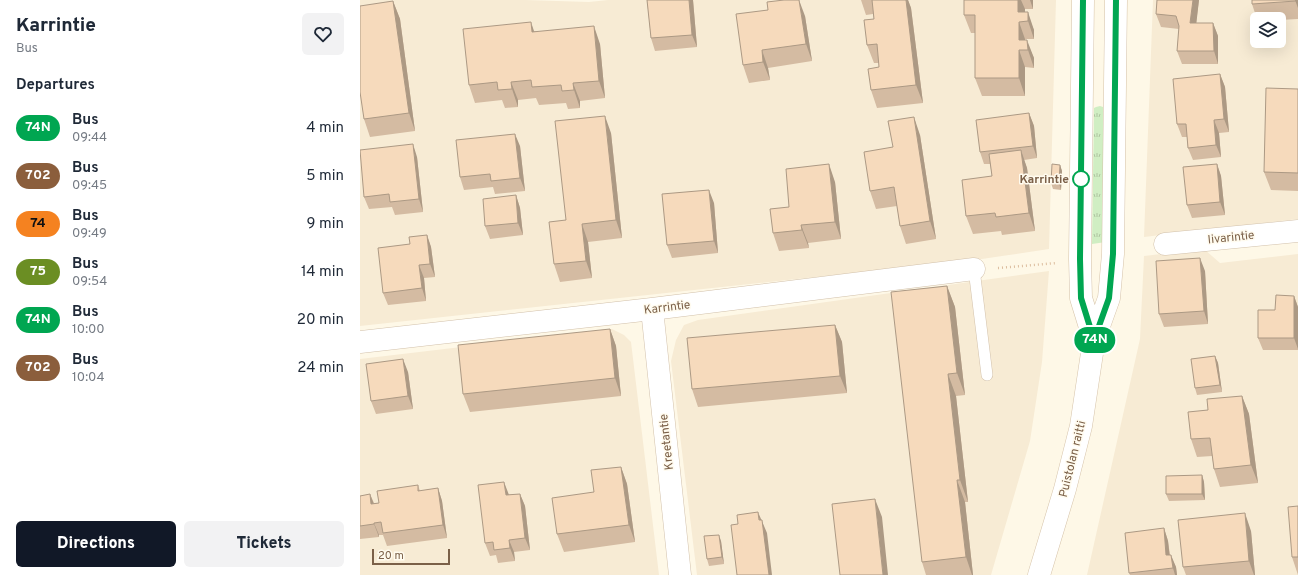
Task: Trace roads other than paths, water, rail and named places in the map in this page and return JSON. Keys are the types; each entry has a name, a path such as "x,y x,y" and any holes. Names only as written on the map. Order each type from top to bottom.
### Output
{"street":[{"name":"Puistolan raitti","path":"1083,0 1080,259 1081,298 1094,340"},
{"name":"Puistolan raitti","path":"1039,575 1065,490 1081,426 1094,340 1109,298 1113,254 1116,0"},
{"name":"Iivarintie","path":"1165,244 1298,231"},
{"name":"Karrintie","path":"360,342 652,309 974,269"},
{"name":"Kreetantie","path":"652,309 680,575"}],"lane":[{"path":"974,269 987,375"}],"place":[{"name":"Karrintie","path":"1081,179"}]}
